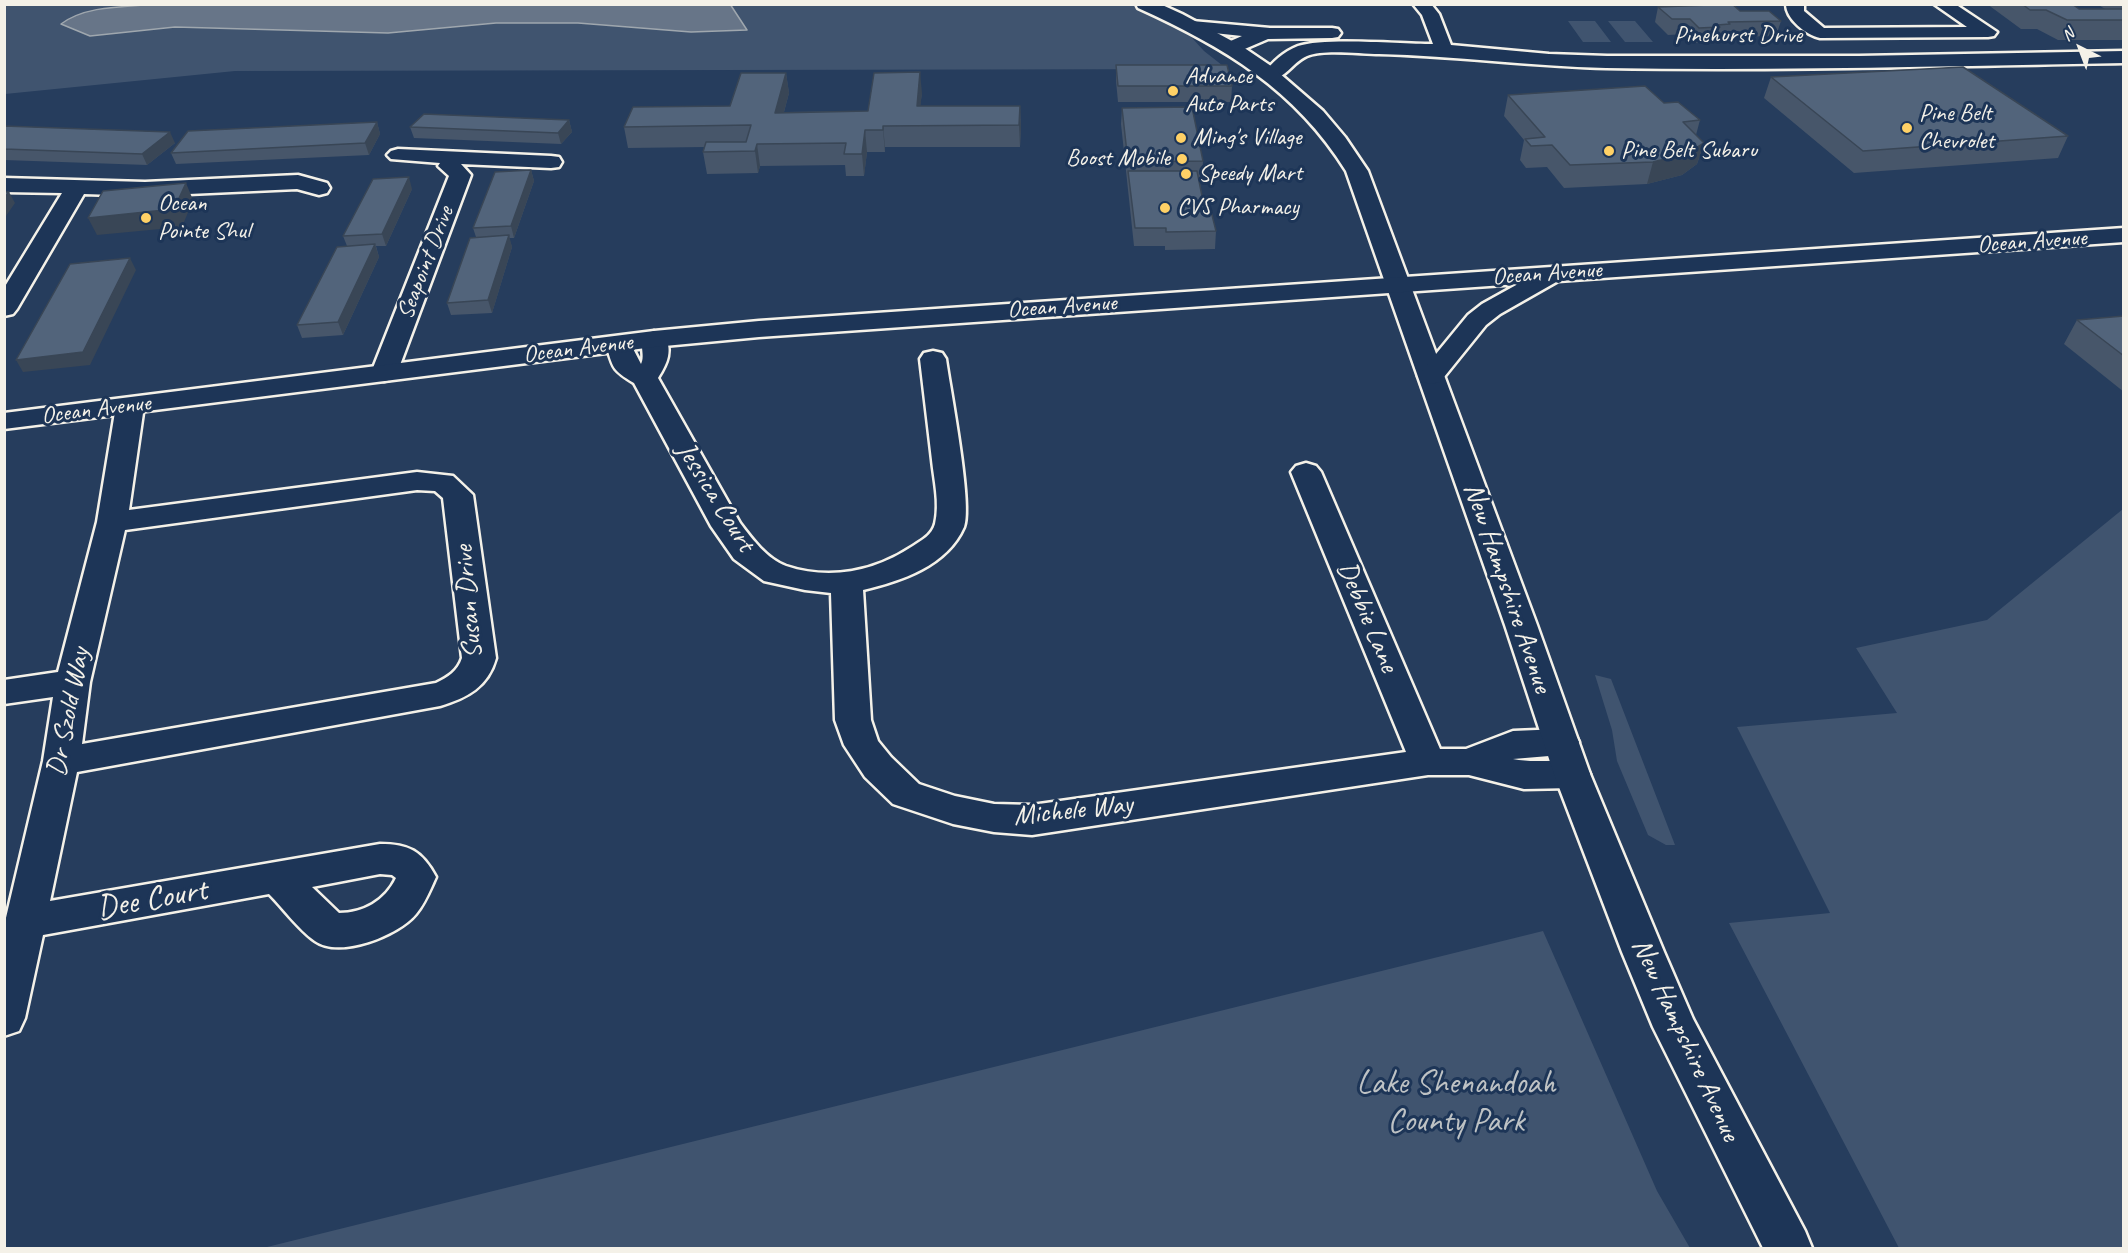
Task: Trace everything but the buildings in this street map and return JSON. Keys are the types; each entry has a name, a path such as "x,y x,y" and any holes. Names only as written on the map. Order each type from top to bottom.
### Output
{"street":[{"name":"New Hampshire Avenue","path":"1144,4 1237,49 1272,75 1310,109 1353,164 1521,625 1566,758 1675,1027 1764,1206 1788,1248"},
{"path":"1421,4 1430,14 1444,50"},
{"path":"1795,4 1795,13 1820,33 1988,32"},
{"path":"1942,4 2033,58"},
{"name":"Pinehurst Drive","path":"1192,26 1271,33 1348,33 1400,45 1444,50 1550,60 1607,62 2124,57"},
{"name":"Pinehurst Drive","path":"1237,49 1244,40 1271,33"},
{"name":"Pinehurst Drive","path":"1237,49 1267,53 1400,45"},
{"name":"Pinehurst Drive","path":"1272,75 1286,60 1305,50"},
{"path":"398,155 551,162"},
{"name":"Seapoint Drive","path":"384,373 460,175 449,166 456,158"},
{"path":"4,185 145,189 298,182 319,188"},
{"path":"4,309 76,188"},
{"name":"Ocean Avenue","path":"4,421 654,339 759,329 2124,235"},
{"path":"1431,376 1477,320 1491,309 1555,273"},
{"path":"645,378 656,361 654,339"},
{"name":"Jessica Court","path":"619,344 626,367 645,378 726,525 745,552 776,574 822,583 847,584 880,576 905,566 939,543 950,525 951,497 933,359"},
{"name":"Dr Szold Way","path":"4,1018 61,761 73,682 112,522 130,406"},
{"name":"Debbie Lane","path":"1306,472 1428,762"},
{"name":"Susan Drive","path":"61,761 440,694 460,686 475,673 477,668 479,658 458,495 443,482 417,481 112,522"},
{"name":"Michele Way","path":"847,584 854,720 862,745 878,767 906,794 953,810 994,818 1032,820 1428,762 1469,762 1524,775 1566,758"},
{"path":"4,692 73,682"},
{"name":"Dee Court","path":"25,922 278,878"}],"green space":[{"path":"5,4 1132,5 1183,28 1204,51 1227,69 235,71 5,94"},
{"path":"1568,21 1595,21 1611,42 1583,42"},
{"path":"1608,21 1635,21 1653,42 1625,42"},
{"path":"2123,509 2123,1248 1899,1248 1729,923 1830,913 1737,727 1897,713 1856,648 1987,620"},
{"path":"1595,675 1611,679 1675,845 1666,845 1648,835 1617,761 1612,730"},
{"name":"Lake Shenandoah County Park","path":"1543,931 1657,1191 1690,1248 263,1248"}],"shaded area":[{"path":"157,4 730,4 747,30 691,32 578,23 496,23 388,33 175,27 90,36 61,24 82,13 94,10"}],"place":[{"name":"Advance Auto Parts","path":"1173,91"},
{"name":"Pine Belt Chevrolet","path":"1907,128"},
{"name":"Ming's Village","path":"1181,138"},
{"name":"Pine Belt Subaru","path":"1609,151"},
{"name":"Boost Mobile","path":"1182,159"},
{"name":"Speedy Mart","path":"1186,174"},
{"name":"CVS Pharmacy","path":"1165,208"},
{"name":"Ocean Pointe Shul","path":"146,218"}]}
